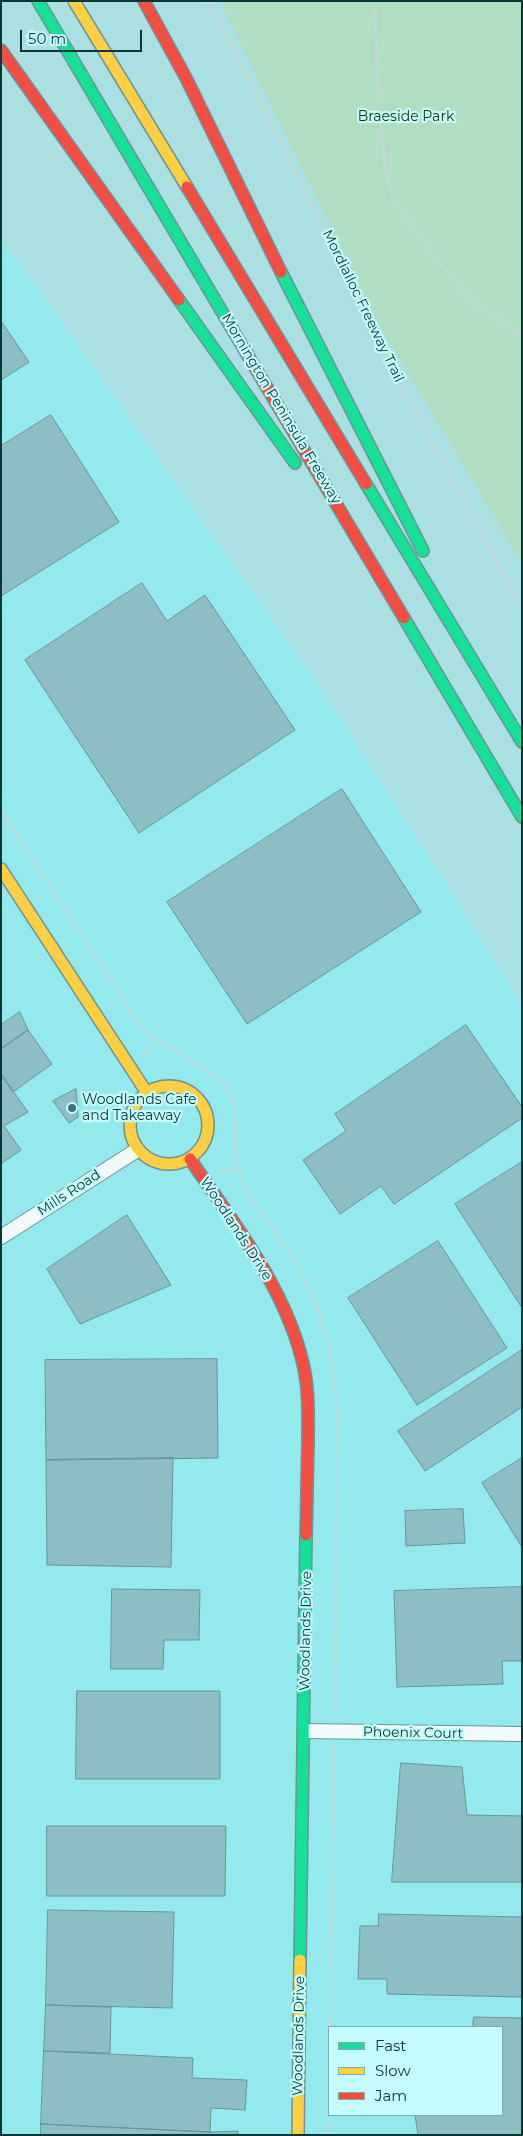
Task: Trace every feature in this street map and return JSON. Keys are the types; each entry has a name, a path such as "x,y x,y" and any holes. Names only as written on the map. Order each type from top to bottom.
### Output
{"main road":[{"name":"Mornington Peninsula Freeway","path":"38,1 522,817"},
{"path":"74,1 522,742"},
{"path":"144,1 186,78 282,274 429,562"},
{"path":"1,50 304,475"},
{"path":"315,491 405,619"},
{"path":"448,596 522,724"},
{"path":"1,869 147,1093"},
{"path":"168,1086 182,1088 194,1095 202,1104 207,1115 208,1127 205,1140 199,1151 190,1159 168,1165 155,1163 137,1150 131,1138 129,1127 130,1115 135,1104 147,1093 155,1088 168,1086"},
{"name":"Woodlands Drive","path":"190,1159 270,1281 290,1321 304,1368 308,1414 298,2135"}],"street":[{"name":"Mills Road","path":"1,1237 137,1150"},
{"name":"Phoenix Court","path":"304,1731 522,1734"}],"path":[{"name":"Mordialloc Freeway Trail","path":"207,1 322,224 426,432 522,609"},
{"path":"376,1 377,71 385,166 393,199 428,248 477,306 522,334"},
{"path":"1,812 134,1016 146,1032 157,1041"},
{"path":"328,2116 328,2135"}],"shaded area":[{"path":"1,237 323,692 522,1004 522,2135 1,2135"}],"green space":[{"name":"Braeside Park","path":"220,1 522,1 522,563 383,332"}],"building":[{"path":"1,321 29,362 1,380"},
{"path":"51,415 119,522 1,596 1,446"},
{"path":"142,583 167,621 205,595 295,730 139,833 25,660"},
{"path":"342,789 421,912 247,1024 167,902"},
{"path":"20,1012 28,1030 1,1049 1,1025"},
{"path":"466,1025 522,1107 522,1118 394,1204 381,1186 340,1214 303,1160 346,1131 335,1114"},
{"path":"28,1030 52,1064 13,1092 1,1074 1,1049"},
{"path":"1,1074 28,1112 4,1126 21,1150 1,1164"},
{"path":"76,1089 78,1117 69,1123 53,1101"},
{"path":"522,1162 522,1308 455,1204"},
{"path":"127,1215 171,1285 80,1324 47,1269"},
{"path":"438,1241 507,1348 417,1405 348,1298"},
{"path":"522,1350 522,1407 425,1471 398,1431"},
{"path":"217,1359 218,1458 46,1460 45,1360"},
{"path":"173,1458 171,1567 47,1565 46,1460"},
{"path":"522,1458 522,1547 482,1483"},
{"path":"463,1509 465,1543 406,1546 405,1511"},
{"path":"522,1587 522,1661 502,1661 503,1684 397,1687 394,1591"},
{"path":"112,1589 200,1590 199,1640 164,1640 163,1669 111,1669"},
{"path":"77,1691 220,1691 220,1779 76,1779"},
{"path":"401,1763 462,1767 467,1815 522,1816 522,1882 392,1882"},
{"path":"47,1826 226,1826 225,1896 47,1896"},
{"path":"48,1910 174,1912 172,2008 46,2005"},
{"path":"379,1914 522,1917 522,1997 387,1994 387,1979 358,1979 360,1926 378,1926"},
{"path":"46,2005 111,2007 110,2053 44,2051"},
{"path":"474,2017 522,2018 522,2135 418,2135 415,2116 503,2116 503,2026 473,2026"},
{"path":"44,2051 193,2058 192,2078 247,2080 245,2110 211,2108 210,2132 41,2124"},
{"path":"41,2124 210,2132 238,2131 238,2135 41,2135"}],"traffic: fast":[{"path":"38,1 247,354"},
{"path":"281,272 423,551"},
{"path":"179,300 295,463"},
{"path":"366,484 522,742"},
{"path":"404,618 522,817"},
{"path":"300,1960 306,1535"}],"traffic: slow":[{"path":"74,1 187,187"},
{"path":"1,869 147,1093"},
{"path":"161,1086 177,1086 191,1092 202,1103 208,1117 208,1125 208,1133 202,1147 191,1158 177,1164 161,1164 147,1158 136,1147 130,1133 130,1117 136,1103 147,1092 161,1086"},
{"path":"298,2135 300,1960"}],"traffic: jam":[{"path":"144,1 186,78 281,272"},
{"path":"1,50 179,300"},
{"path":"187,187 366,484"},
{"path":"247,354 404,618"},
{"path":"190,1159 257,1258 272,1284 296,1339 306,1377 307,1396 306,1535"}],"place":[{"name":"Woodlands Cafe and Takeaway","path":"72,1108"}]}
